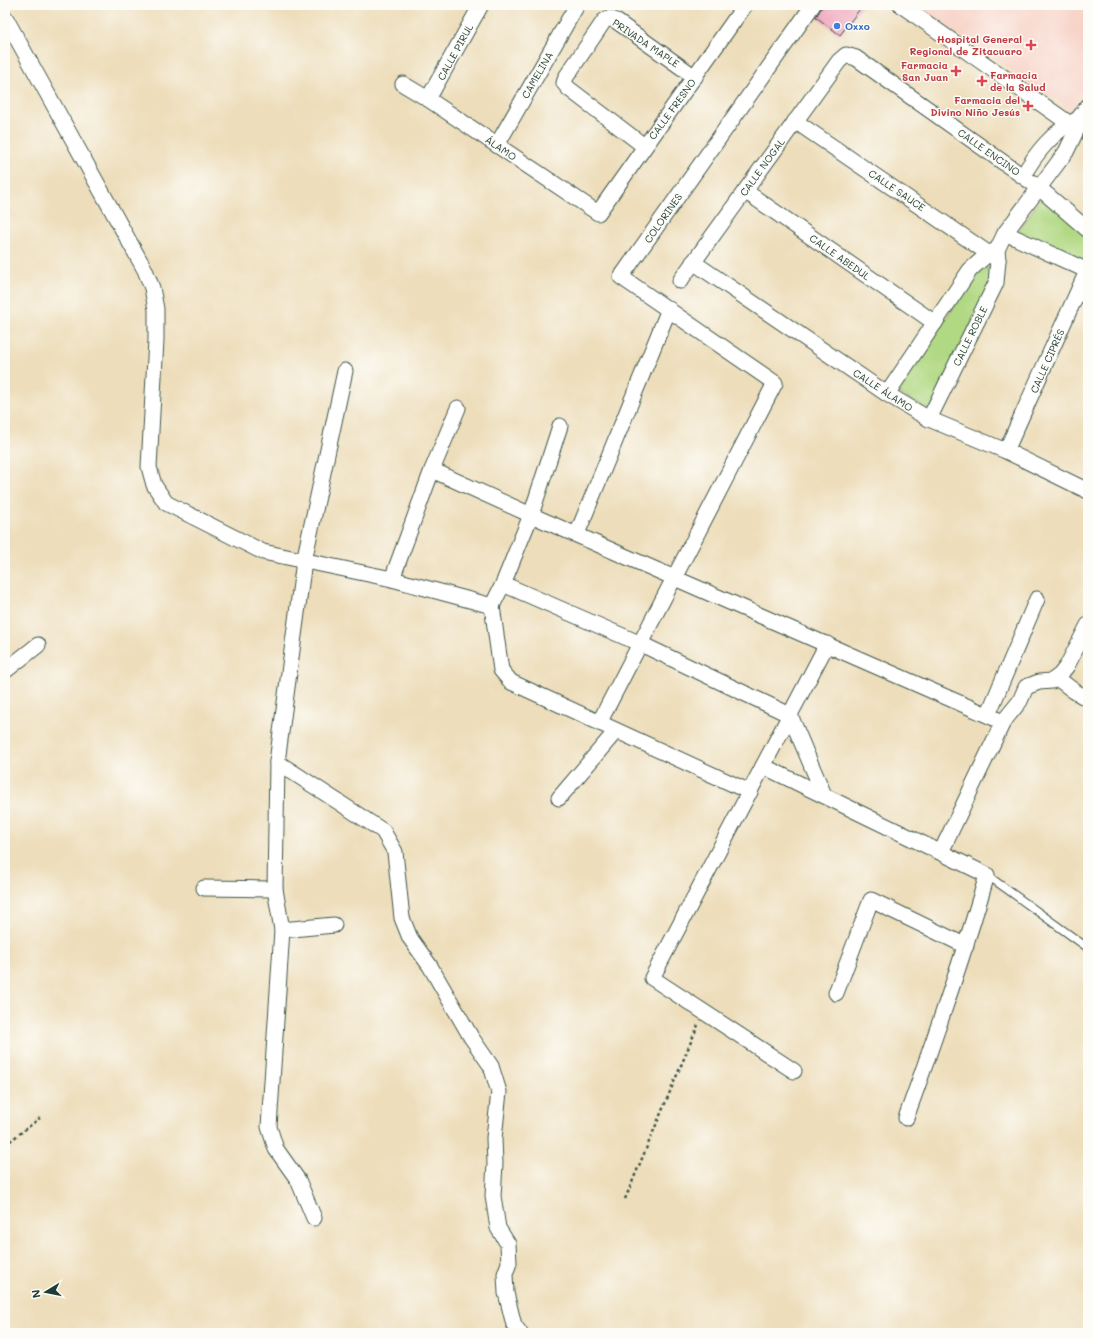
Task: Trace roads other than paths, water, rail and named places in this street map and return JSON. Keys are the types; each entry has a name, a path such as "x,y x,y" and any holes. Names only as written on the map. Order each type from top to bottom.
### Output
{"street":[{"name":"CALLE PIRUL","path":"428,99 480,5"},
{"name":"CAMELINA","path":"497,145 577,5"},
{"name":"CALLE FRESNO","path":"598,213 745,5"},
{"name":"COLORINES","path":"674,577 775,384 621,278 813,5"},
{"path":"901,5 1075,124"},
{"path":"5,17 145,270 152,288 156,309 156,340 149,467 154,485 166,503 263,552 392,579 492,606"},
{"name":"PRIVADA MAPLE","path":"644,146 568,88 564,83 566,77 604,21 609,18 616,20 695,77"},
{"name":"CALLE NOGAL","path":"680,281 839,61 846,55"},
{"name":"CALLE ENCINO","path":"846,55 856,58 1023,176 1088,230"},
{"name":"ÁLAMO","path":"403,84 428,99 598,213"},
{"path":"1023,176 1028,167 1050,139 1075,124 1088,106"},
{"name":"CALLE SAUCE","path":"795,121 994,254"},
{"name":"CALLE ROBLE","path":"887,394 970,270 994,254 1005,233 1038,187 1066,152 1075,124"},
{"name":"CALLE ABEDUL","path":"745,191 935,323"},
{"path":"1005,233 1087,271"},
{"name":"CALLE ROBLE","path":"929,419 996,283 994,254"},
{"name":"CALLE ÁLAMO","path":"693,262 887,394 929,419 1086,486"},
{"name":"CALLE CIPRÉS","path":"1006,451 1087,271"},
{"path":"577,534 668,309"},
{"path":"314,1218 298,1180 276,1149 269,1127 282,930 275,889 277,762 304,561 345,371"},
{"path":"392,579 432,470 458,408"},
{"path":"560,426 530,515 503,584 492,606 501,670 511,682 750,792"},
{"path":"432,470 530,515 577,534 1003,722"},
{"path":"599,723 674,577"},
{"path":"503,584 640,644 790,715 824,795"},
{"path":"988,715 1037,599"},
{"path":"940,852 1003,722 1020,701 1026,687 1039,682 1052,681 1057,678 1067,666 1088,626"},
{"path":"794,1071 652,978 827,644"},
{"path":"5,671 38,645"},
{"path":"1057,678 1074,691 1088,699"},
{"path":"559,798 616,731"},
{"path":"277,762 383,831 395,852 402,918 410,938 430,966 471,1037 491,1066 500,1092 494,1138 495,1164 493,1196 498,1228 508,1244 509,1263 505,1274 506,1293 514,1325 520,1333"},
{"path":"763,766 987,875 966,946 937,1033 906,1118"},
{"path":"204,888 275,889"},
{"path":"836,993 871,900 966,946"},
{"path":"282,930 334,925"}],"lane":[{"path":"987,875 1088,948"}],"place":[{"name":"Oxxo","path":"837,26"},
{"name":"Hospital General Regional de Zitacuaro","path":"1031,45"},
{"name":"Farmacia San Juan","path":"956,71"},
{"name":"Farmacia de la Salud","path":"982,81"},
{"name":"Farmacia del Divino Niño Jesús","path":"1028,106"}]}
